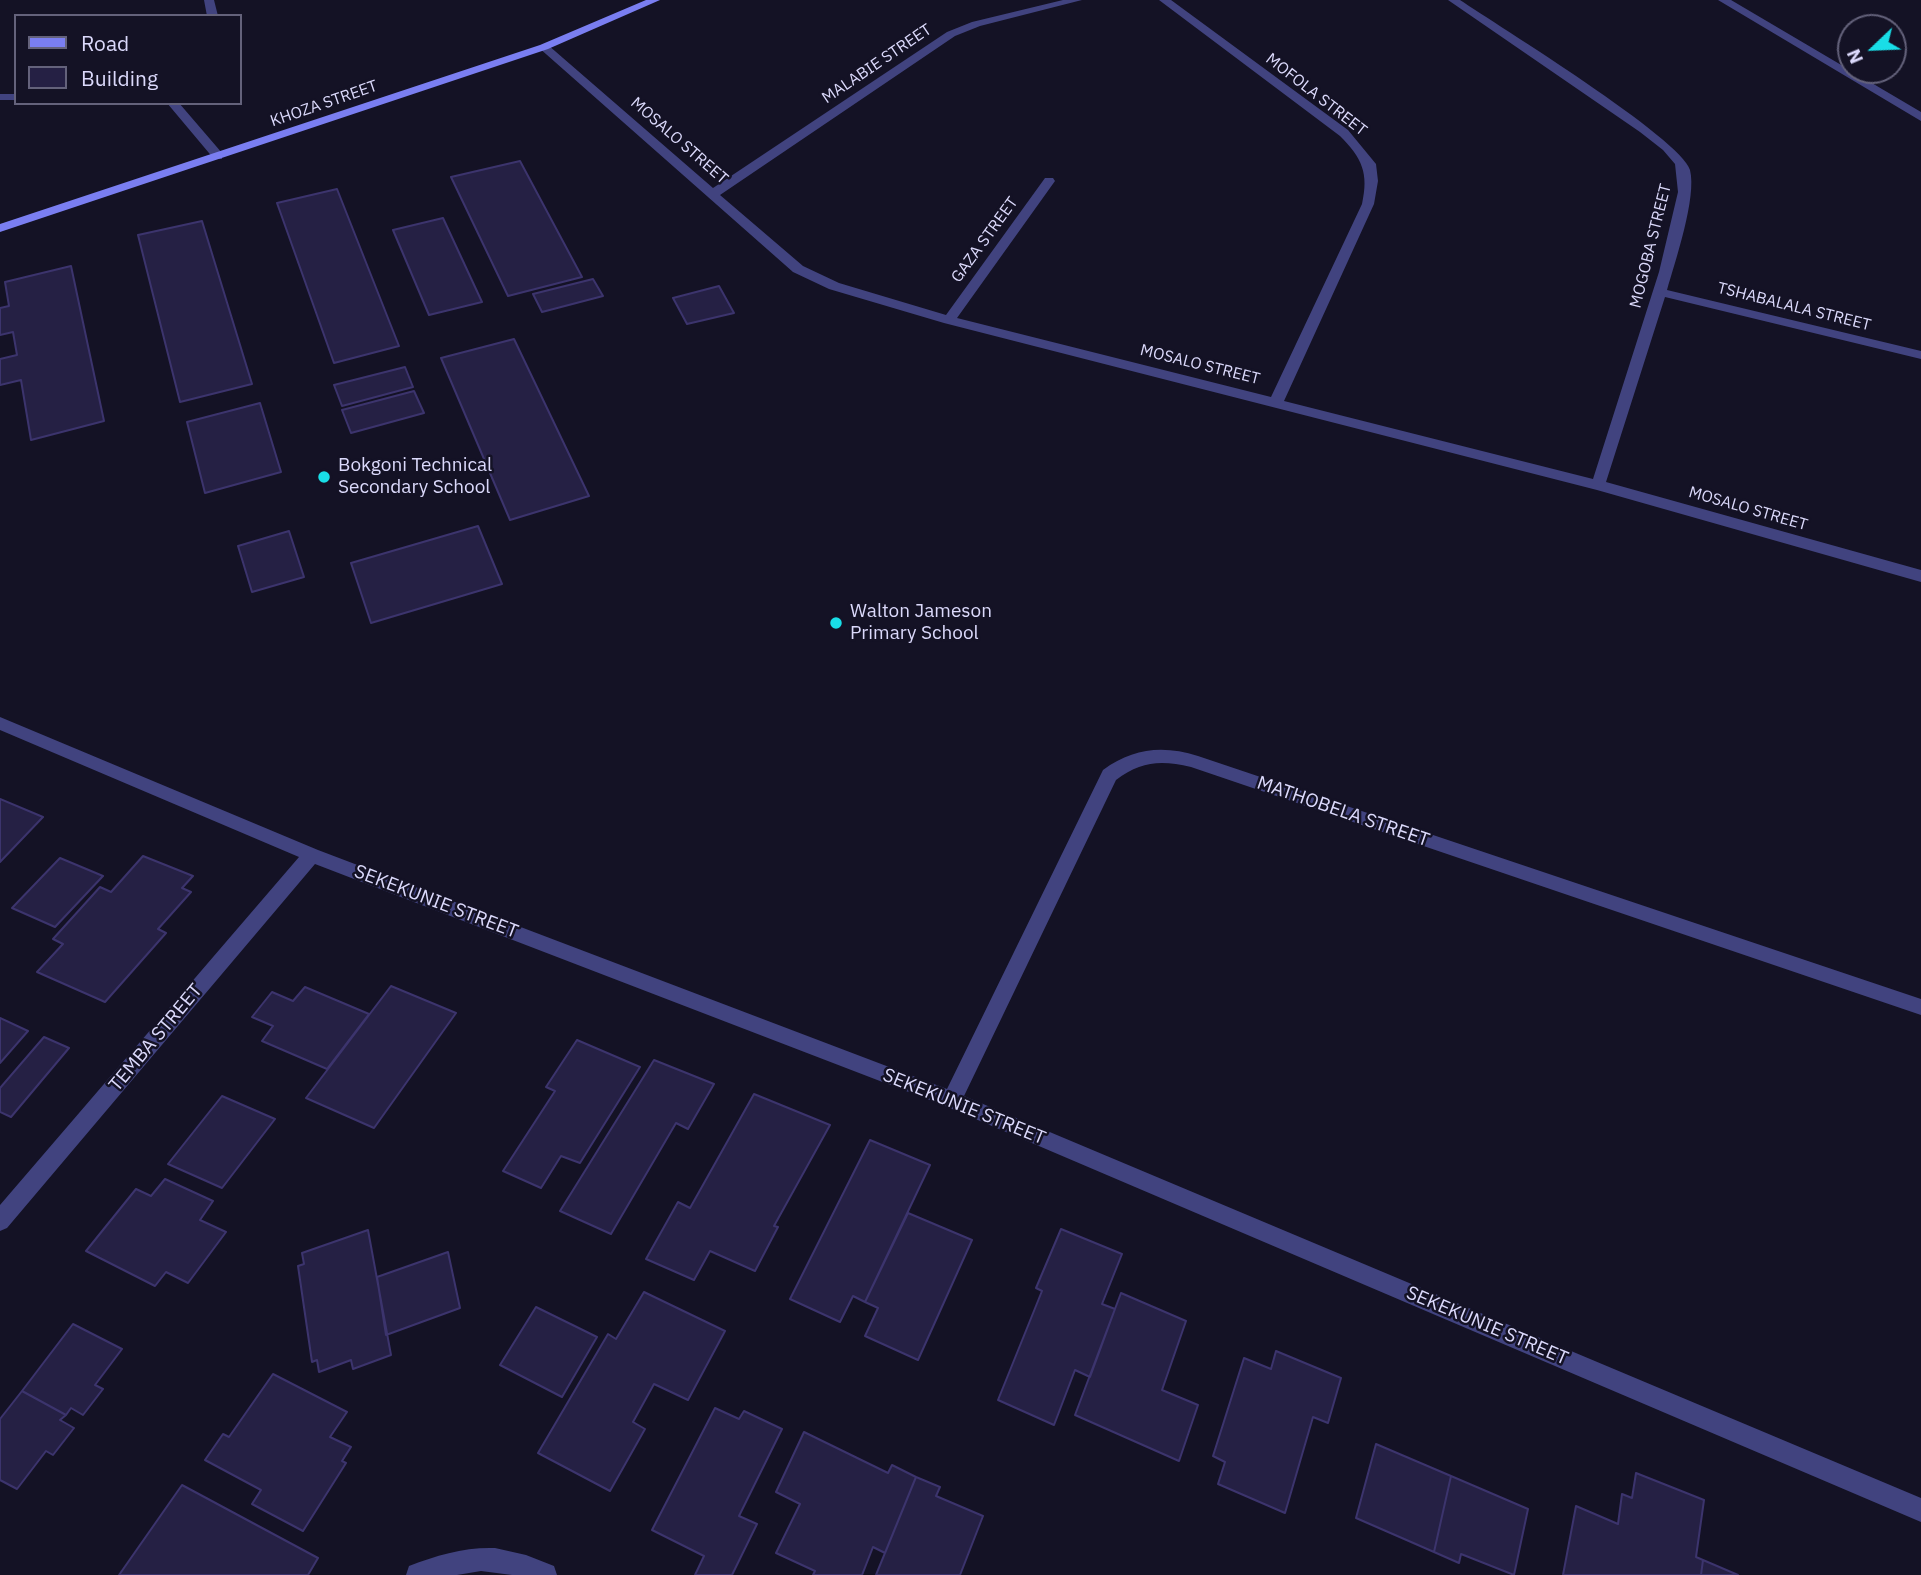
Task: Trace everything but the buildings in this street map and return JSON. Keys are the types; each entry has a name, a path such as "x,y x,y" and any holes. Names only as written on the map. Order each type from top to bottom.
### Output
{"street":[{"name":"KHOZA STREET","path":"0,228 544,47 655,0"},
{"name":"MALABIE STREET","path":"713,194 951,33 986,21 1077,0"},
{"name":"MOFOLA STREET","path":"1164,0 1343,133 1363,152 1373,168 1367,204 1276,403"},
{"name":"MOGOBA STREET","path":"1453,0 1644,129 1670,150 1684,171 1685,190 1660,292 1598,485"},
{"path":"1723,0 1921,117"},
{"name":"MOSALO STREET","path":"544,47 798,269 817,279 949,320 1598,485 1921,576"},
{"path":"175,105 218,156"},
{"name":"GAZA STREET","path":"949,320 1049,181"},
{"name":"TSHABALALA STREET","path":"1660,292 1921,355"},
{"name":"SEKEKUNIE STREET","path":"0,723 313,855 952,1100 1921,1510"},
{"name":"MATHOBELA STREET","path":"952,1100 1109,775 1127,761 1161,753 1206,765 1921,1007"},
{"name":"TEMBA STREET","path":"0,1221 313,855"},
{"path":"418,1575 468,1558 515,1561 545,1575"}],"place":[{"name":"Bokgoni Technical Secondary School","path":"324,477"},
{"name":"Walton Jameson Primary School","path":"836,623"}]}
